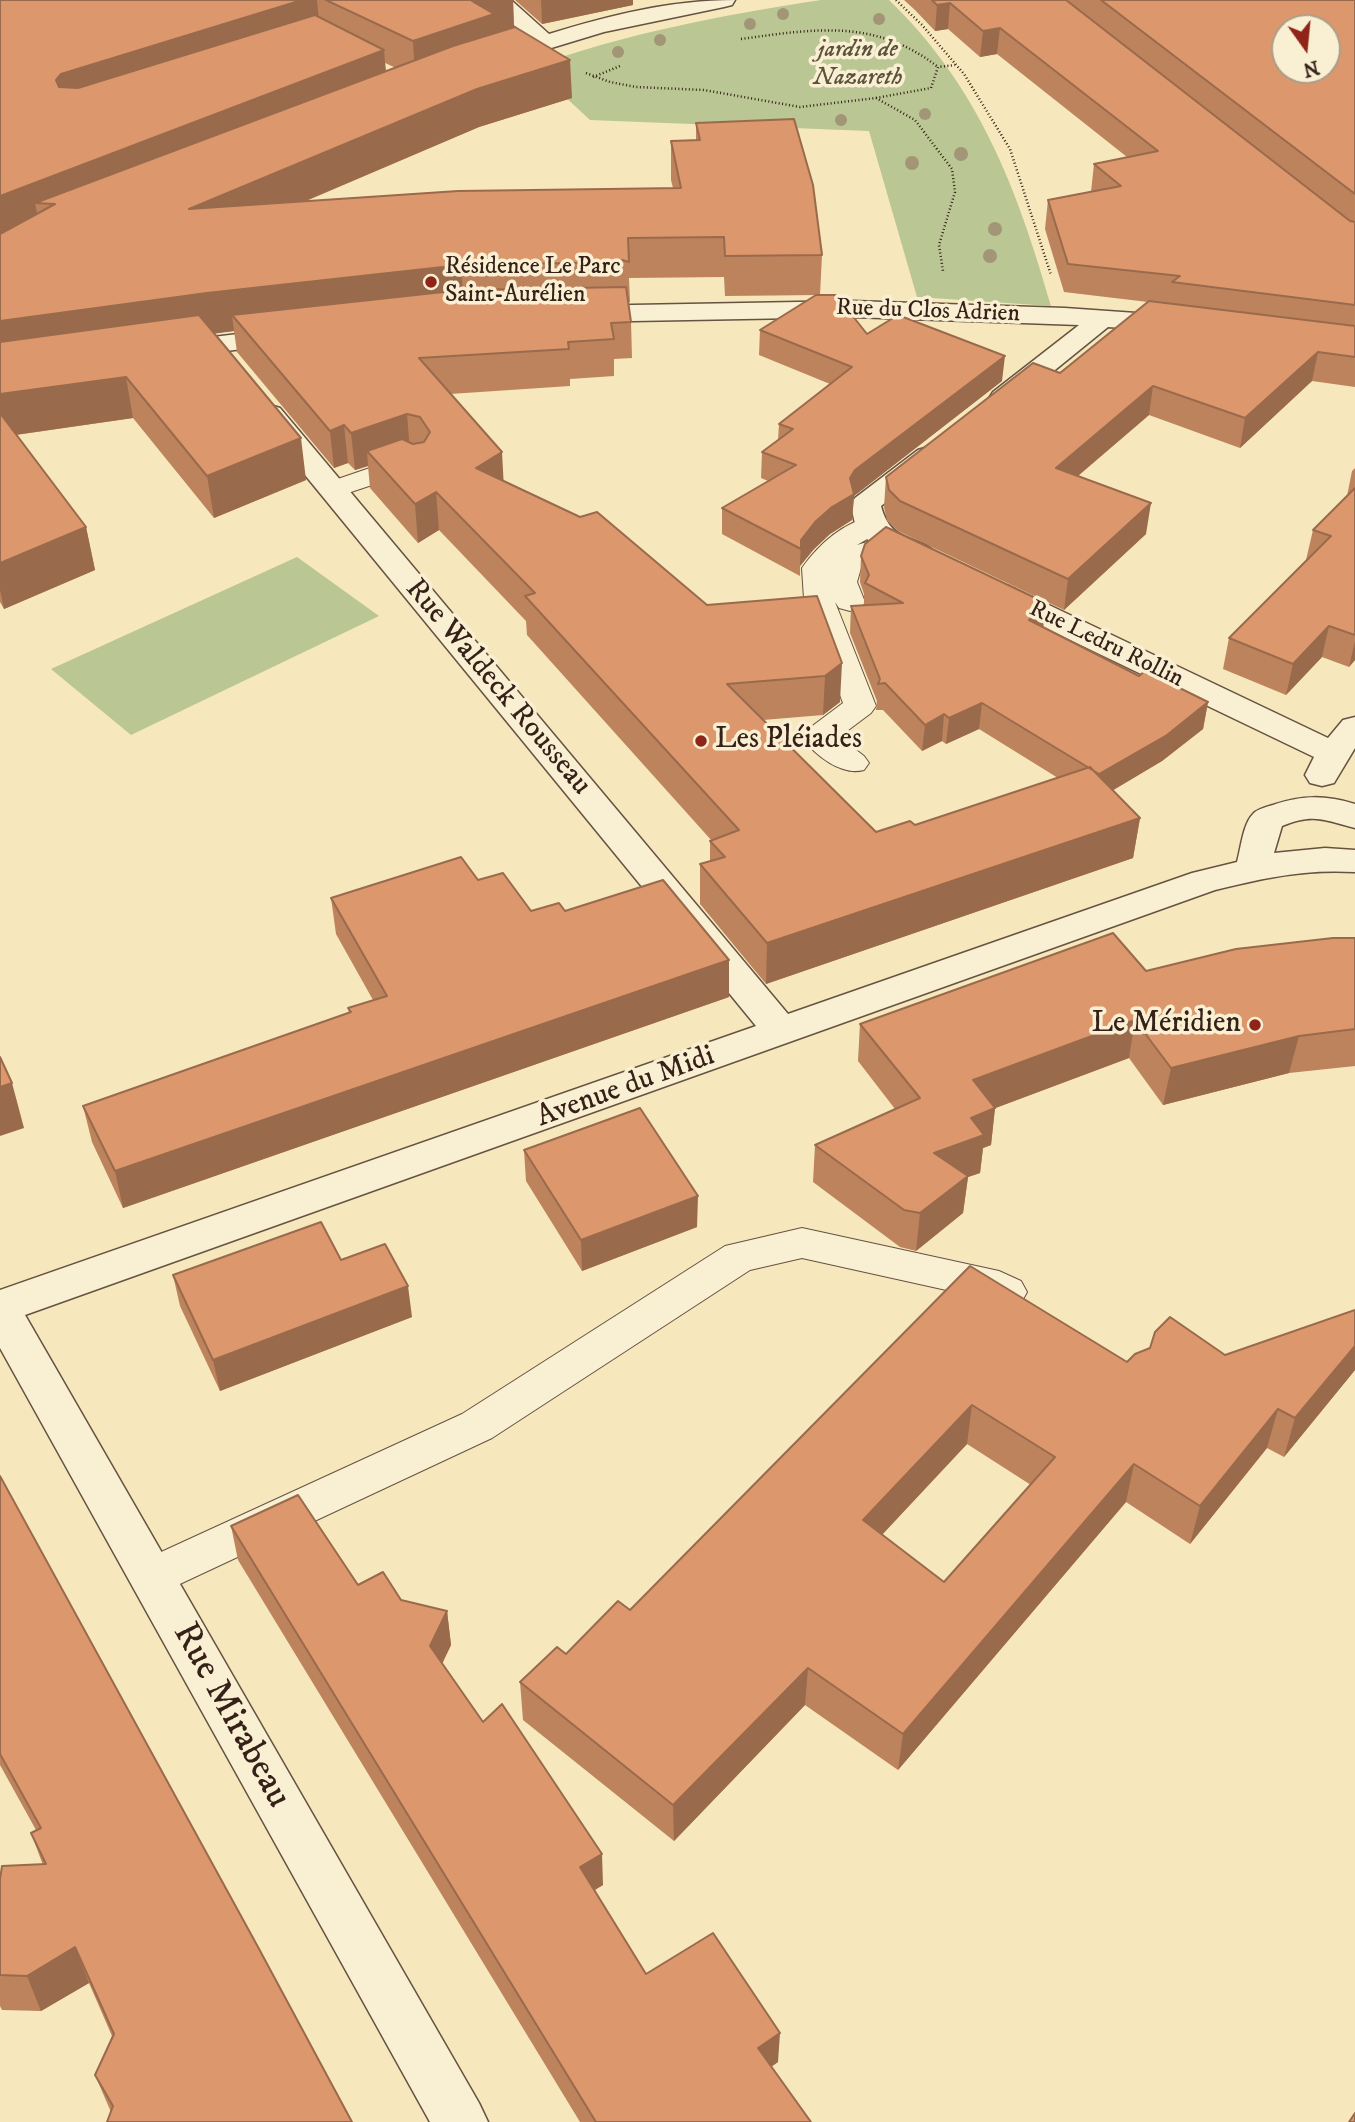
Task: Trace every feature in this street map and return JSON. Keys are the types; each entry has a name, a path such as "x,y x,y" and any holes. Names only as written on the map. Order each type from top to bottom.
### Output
{"street":[{"path":"498,0 544,41"},
{"path":"472,66 544,41 659,12 723,0"},
{"name":"Rue du Clos Adrien","path":"558,314 840,309 1065,316 1210,327"},
{"path":"878,532 866,504 1101,318"},
{"path":"146,353 318,332"},
{"name":"Rue Waldeck Rousseau","path":"213,344 782,1032"},
{"name":"Rue Ledru Rollin","path":"878,532 960,575 1332,753"},
{"path":"1317,805 1323,771 1332,753 1355,727"},
{"path":"1252,870 1266,820 1284,812 1317,805 1341,809 1355,817"},
{"name":"Avenue du Midi","path":"0,1308 1205,881 1283,862 1325,859 1355,861"},
{"name":"Rue Mirabeau","path":"0,1308 460,2122"}],"lane":[{"path":"333,490 411,462 417,471"},
{"path":"850,602 842,582 848,564 878,532"},
{"path":"853,763 818,737 860,706 819,599 817,568 839,543 878,532"},
{"path":"151,1577 477,1426 739,1256 802,1243 999,1286 1033,1310"}],"path":[{"path":"897,0 956,65 1010,149 1065,316"},
{"path":"736,39 840,29 886,39 927,57 937,67"},
{"path":"592,77 625,64"},
{"path":"937,67 956,65"},
{"path":"583,72 592,77 636,87 704,90 800,107 931,88 937,67"},
{"path":"876,97 915,120 952,169 955,192 939,245 946,312"}],"green space":[{"name":"jardin de Nazareth","path":"821,0 889,0 948,68 971,104 1009,180 1051,306 917,297 869,131 590,120 533,67 604,44 676,26"},
{"path":"297,557 379,616 131,735 51,669"}],"building":[{"path":"0,0 302,0 61,74 56,80 59,87 78,88 315,15 384,50 0,196"},
{"path":"326,0 479,0 472,1 494,14 413,41"},
{"path":"932,0 1066,0 1350,221 1355,222 1355,305 1172,282 1180,276 1068,264 1048,200 1121,186 1094,164 1158,151 1000,28 983,31 950,3 937,5"},
{"path":"1101,0 1355,0 1355,194"},
{"path":"515,27 570,60 477,89 189,209 458,191 681,188 671,141 700,140 696,123 794,119 813,185 822,255 725,256 724,237 628,238 629,262 622,260 461,265 207,293 0,321 0,234 55,204 35,203 453,46"},
{"path":"626,287 631,322 611,323 614,339 568,342 569,349 419,358 502,452 476,468 580,517 597,512 707,605 817,596 842,663 825,676 727,684 876,832 910,821 915,825 1090,767 1140,818 767,943 700,864 725,857 710,841 739,830 525,596 535,593 436,492 415,504 367,451 402,439 413,444 424,442 430,432 420,417 407,414 351,433 344,425 330,431 232,315 462,290"},
{"path":"816,295 836,295 867,334 898,315 1005,356 855,470 850,478 854,494 832,507 815,522 801,540 801,549 722,508 796,465 762,452 793,429 779,424 852,367 760,330"},
{"path":"1149,301 1355,326 1355,357 1318,352 1245,418 1153,386 1056,468 1151,503 1068,579 900,501 889,490 886,477 1033,363 1060,373"},
{"path":"199,315 301,438 207,476 126,377 0,394 0,342"},
{"path":"0,413 86,527 0,563"},
{"path":"1355,488 1355,635 1329,626 1293,664 1229,638 1331,536 1313,530"},
{"path":"886,527 1046,603 1029,620 1139,676 1145,671 1208,702 1167,735 1099,774 982,703 949,718 944,714 925,725 885,683 878,684 880,679 851,606 903,603 865,583 869,575 861,556 865,544"},
{"path":"461,857 478,880 503,873 531,911 559,903 565,911 663,880 729,960 115,1171 83,1106 351,1012 348,1008 387,996 331,898"},
{"path":"1113,933 1146,971 1236,949 1355,938 1355,1029 1299,1036 1171,1068 1135,1020 973,1080 995,1108 971,1118 984,1135 934,1153 968,1176 920,1213 904,1210 815,1145 920,1098 860,1024"},
{"path":"0,1057 12,1083 0,1087"},
{"path":"640,1108 698,1196 581,1240 524,1150"},
{"path":"321,1222 341,1260 385,1244 408,1286 213,1360 173,1275"},
{"path":"970,1266 1127,1362 1135,1354 1150,1348 1155,1332 1170,1317 1225,1355 1355,1310 1355,1346 1295,1418 1278,1409 1200,1506 1134,1464 903,1734 808,1668 673,1805 520,1682 557,1647 566,1654 618,1601 630,1610","holes":["972,1405 1055,1457 944,1582 863,1520"]},
{"path":"0,1476 352,2122 107,2122 113,2106 95,2075 114,2034 75,1947 27,1976 0,1975 2,1866 46,1864 31,1833 41,1828 0,1754"},
{"path":"298,1495 358,1585 383,1572 401,1600 447,1611 430,1646 483,1722 502,1704 602,1854 580,1867 646,1974 713,1933 780,2033 758,2048 811,2122 596,2122 231,1526"}],"place":[{"name":"Résidence Le Parc Saint-Aurélien","path":"431,282"},
{"name":"Les Pléiades","path":"701,741"},
{"name":"Le Méridien","path":"1255,1025"}]}
